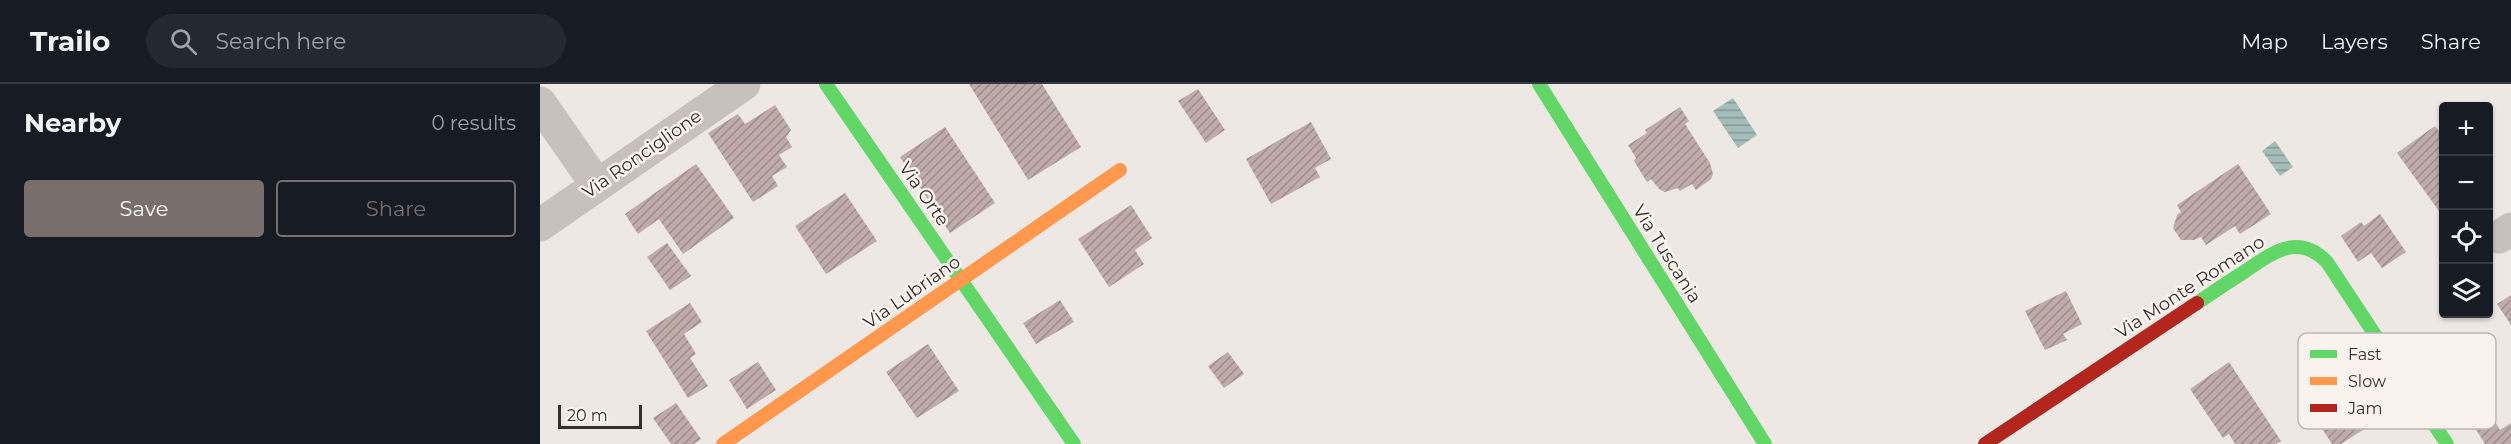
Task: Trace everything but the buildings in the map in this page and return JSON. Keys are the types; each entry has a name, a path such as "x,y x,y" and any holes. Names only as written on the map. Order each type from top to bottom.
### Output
{"street":[{"name":"Via Ronciglione","path":"540,225 744,84"},
{"name":"Via Orte","path":"826,84 1074,444"},
{"name":"Via Tuscania","path":"1539,84 1765,444"},
{"path":"540,103 597,185"},
{"name":"Via Lubriano","path":"723,444 1120,170"},
{"name":"Via Monte Romano","path":"1985,444 2269,255 2283,248 2301,247 2319,254 2327,262 2374,333"},
{"name":"Via Monte Romano","path":"2437,429 2447,444"}],"water":[{"path":"1733,98 1757,135 1738,148 1713,111"},
{"path":"2275,141 2293,167 2280,176 2262,151"}],"traffic: fast":[{"path":"826,84 1074,444"},
{"path":"1539,84 1765,444"},
{"path":"2197,303 2265,258 2285,249 2306,248 2327,262 2374,333"},
{"path":"2437,429 2447,444"}],"traffic: slow":[{"path":"723,444 1120,170"}],"traffic: jam":[{"path":"1985,444 2197,303"}]}
